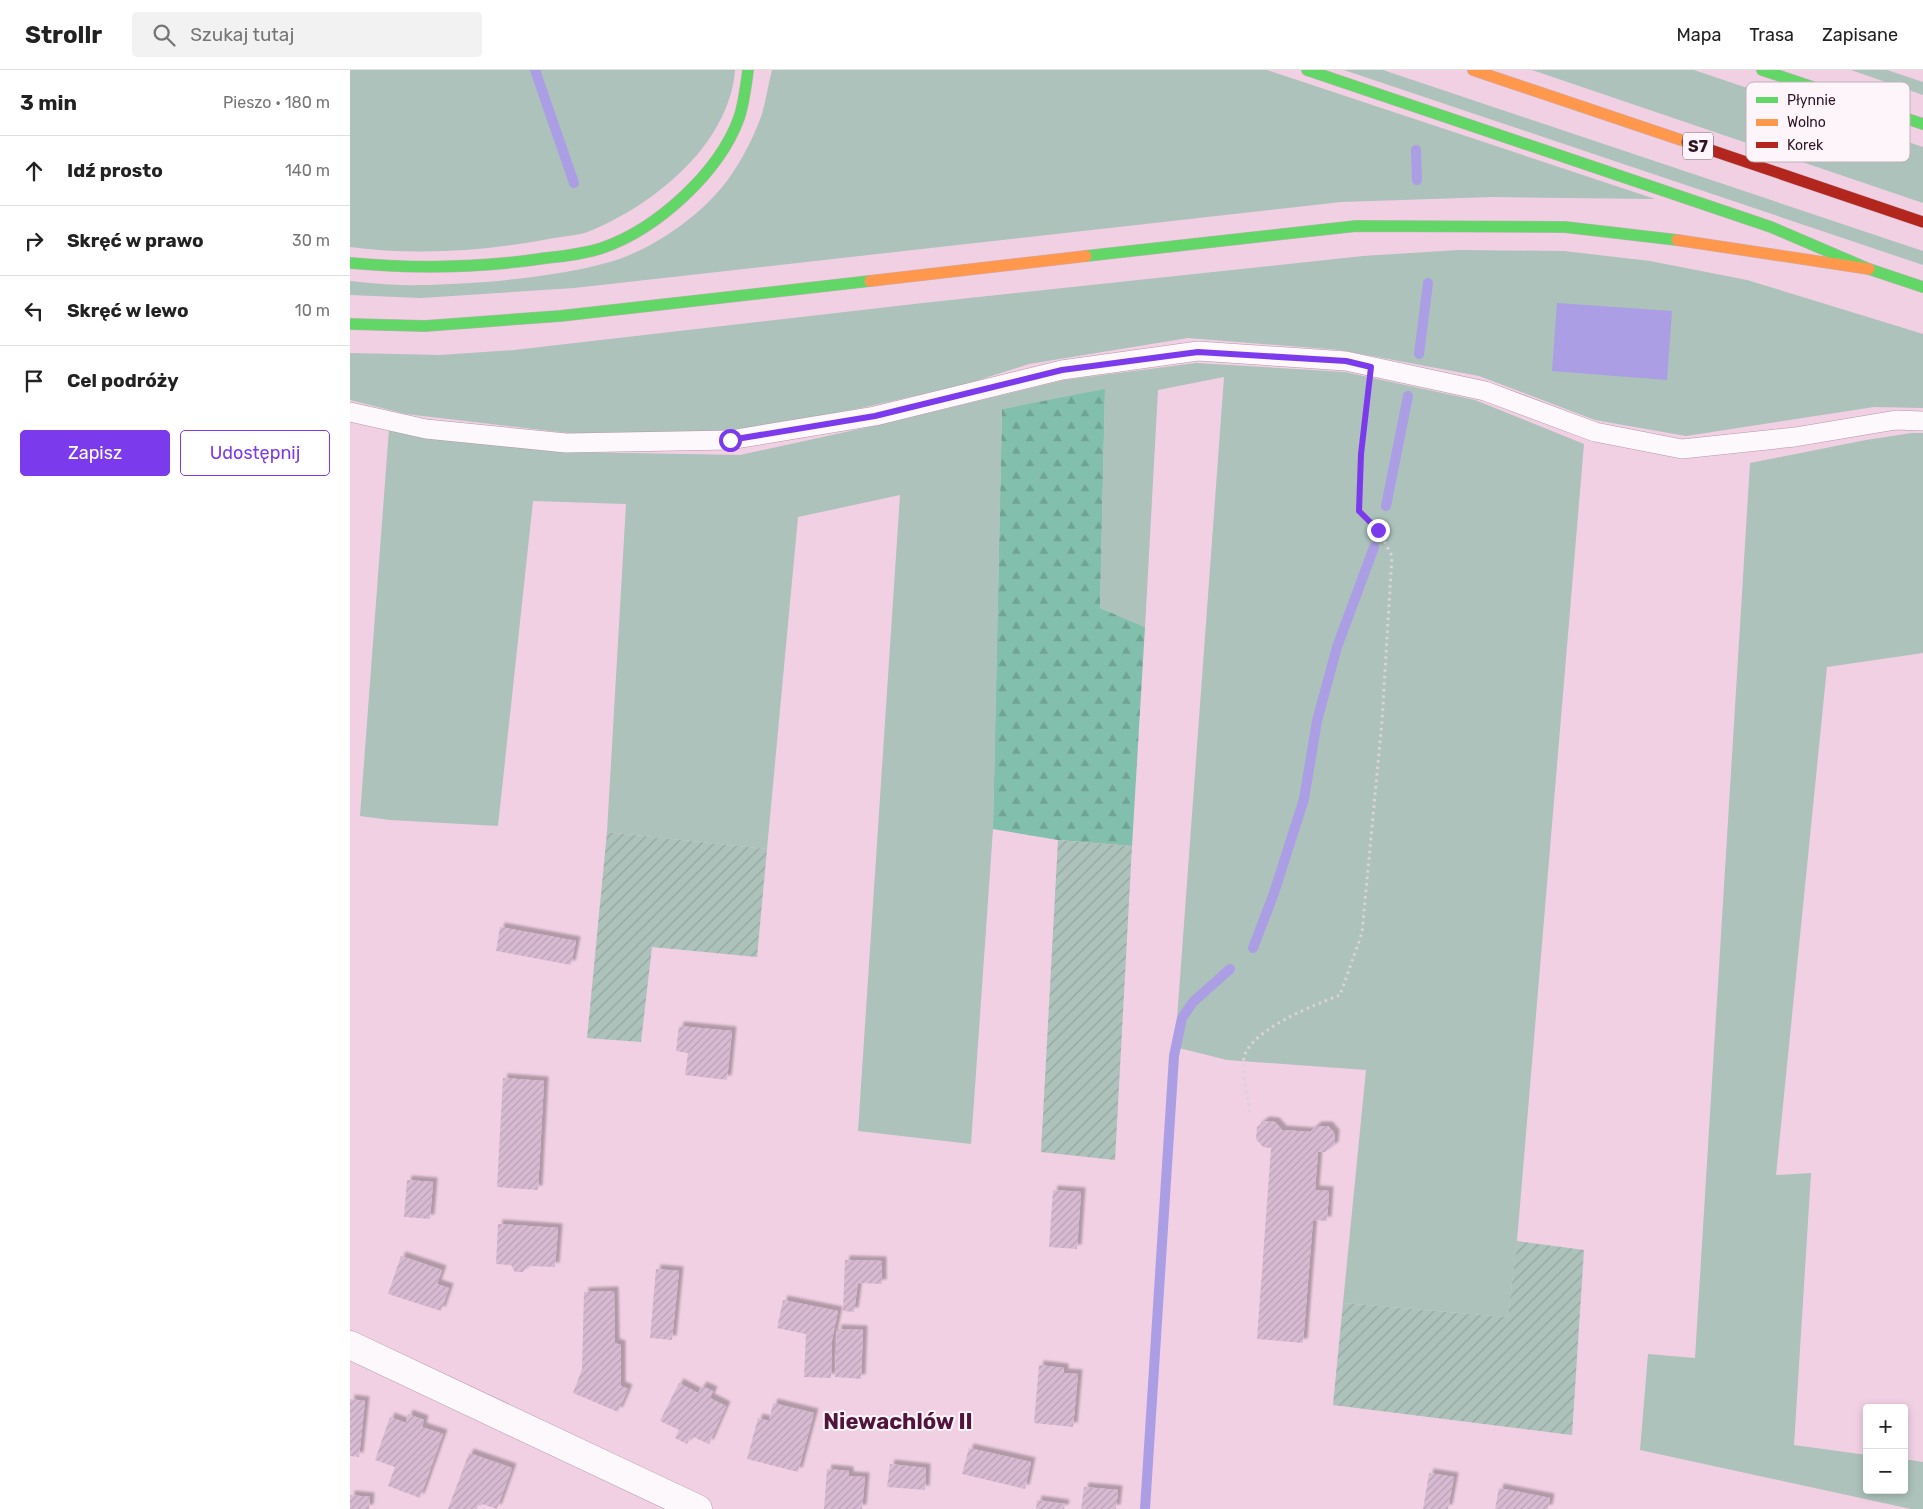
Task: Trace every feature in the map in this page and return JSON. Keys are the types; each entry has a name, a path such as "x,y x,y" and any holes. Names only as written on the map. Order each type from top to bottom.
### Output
{"highway":[{"path":"350,263 371,266 468,268 570,255 602,248 632,234 668,210 699,182 725,146 741,112 748,70"},
{"path":"1307,70 1771,227 1869,269 1923,287"},
{"name":"S7","path":"1473,70 1923,222"},
{"path":"1762,70 1798,82"},
{"path":"1910,120 1923,124"},
{"path":"350,324 425,326 560,316 1356,226 1565,226 1708,243 1869,269"}],"street":[{"path":"350,1345 698,1509"}],"lane":[{"path":"350,412 426,429 566,443 730,440 875,416 1062,370 1198,352 1346,361 1485,391 1595,432 1682,449 1795,437 1896,420 1923,421"}],"path":[{"path":"1250,1112 1244,1082 1244,1054 1263,1032 1296,1013 1340,995 1362,933 1382,721 1392,556 1378,530 1359,511 1361,454 1371,367"}],"green space":[{"path":"350,70 735,70 734,82 723,115 697,155 661,189 620,217 585,233 575,235 500,247 425,252 350,247"},
{"path":"772,70 1267,70 1655,199 1492,197 1341,202 574,288 421,298 350,295 350,281 393,285 490,282 588,268 639,251 668,235 694,215 724,185 743,156 758,124"},
{"path":"1344,70 1383,70 1923,251 1923,265"},
{"path":"1532,70 1694,70 1746,87 1746,143"},
{"path":"1851,70 1887,70 1923,82 1923,95 1910,90 1910,82 1886,82"},
{"path":"1910,143 1923,147 1923,203 1802,162 1910,162"},
{"path":"1458,250 1564,251 1650,261 1747,280 1923,334 1923,408 1874,407 1686,436 1595,420 1479,376 1340,350 1188,338 1029,364 963,385 861,408 737,432 568,433 406,414 350,400 350,353 440,355 514,350 923,303 1363,256"},
{"path":"1196,363 1345,372 1475,400 1584,444 1517,1241 1508,1317 1343,1303 1366,1070 1227,1060 1175,1047 1224,377 1158,390 1145,627 1100,608 1105,390 1002,409 993,829 971,1144 858,1131 900,495 798,517 767,849 607,832 626,504 533,501 498,826 390,820 360,816 389,429 571,452 740,455 887,423 1064,380"},
{"path":"1105,389 1100,608 1145,627 1132,846 1058,840 993,829 1002,409"},
{"path":"1923,433 1923,653 1827,667 1776,1175 1811,1173 1794,1445 1863,1454 1863,1494 1908,1494 1908,1460 1923,1462 1923,1509 1911,1509 1640,1450 1648,1354 1695,1358 1750,463 1866,440"},
{"path":"607,832 767,849 757,957 652,947 641,1042 587,1038"},
{"path":"1058,840 1132,846 1115,1160 1041,1152"},
{"path":"1517,1241 1584,1250 1572,1435 1333,1405 1343,1303 1508,1317"}],"shaded area":[{"path":"1557,303 1672,311 1667,380 1552,371"}],"building":[{"path":"500,927 576,941 571,965 496,951"},
{"path":"679,1026 732,1031 727,1080 685,1075 688,1053 676,1051"},
{"path":"503,1078 544,1081 538,1190 497,1187"},
{"path":"1265,1121 1275,1122 1282,1130 1310,1132 1317,1126 1328,1126 1335,1134 1334,1146 1325,1152 1318,1152 1315,1190 1329,1191 1327,1221 1313,1220 1303,1343 1257,1339 1271,1148 1263,1147 1256,1139 1257,1127"},
{"path":"407,1180 433,1182 430,1219 404,1217"},
{"path":"1053,1190 1081,1192 1077,1249 1049,1247"},
{"path":"498,1224 558,1228 555,1267 528,1266 523,1272 515,1272 511,1265 496,1264"},
{"path":"401,1256 442,1270 437,1284 449,1288 441,1311 388,1294"},
{"path":"845,1260 882,1261 882,1284 858,1283 854,1312 843,1311"},
{"path":"656,1269 679,1271 672,1340 650,1338"},
{"path":"614,1291 615,1343 621,1345 621,1386 628,1389 618,1412 573,1393 582,1369 584,1292"},
{"path":"783,1300 838,1311 832,1340 831,1378 804,1377 806,1334 777,1328"},
{"path":"837,1329 863,1330 861,1379 835,1377"},
{"path":"1039,1365 1064,1368 1064,1373 1078,1374 1073,1427 1034,1423"},
{"path":"679,1383 698,1393 702,1386 713,1391 710,1398 726,1406 709,1444 691,1436 687,1444 675,1438 679,1430 660,1421"},
{"path":"350,1399 365,1401 359,1457 350,1456"},
{"path":"773,1403 814,1413 798,1472 747,1459 758,1418 769,1421"},
{"path":"408,1414 424,1420 422,1427 443,1434 420,1498 388,1486 395,1467 375,1460 390,1417 406,1423"},
{"path":"969,1448 1031,1462 1025,1489 962,1474"},
{"path":"469,1453 512,1468 497,1509 479,1503 477,1509 448,1509"},
{"path":"890,1464 926,1468 925,1490 887,1487"},
{"path":"827,1469 849,1471 849,1476 865,1477 862,1509 824,1509"},
{"path":"1429,1473 1454,1477 1448,1509 1423,1509"},
{"path":"1084,1487 1118,1490 1116,1509 1081,1509"},
{"path":"1499,1488 1550,1498 1548,1509 1495,1509"},
{"path":"350,1495 370,1497 369,1509 350,1509"},
{"path":"1037,1500 1065,1504 1064,1509 1036,1509"}],"waterway":[{"path":"535,70 574,183"},
{"path":"1416,150 1417,180"},
{"path":"1419,354 1428,283"},
{"path":"1386,506 1408,396"},
{"path":"1253,948 1273,896 1304,799 1317,721 1337,647 1374,547"},
{"path":"1145,1509 1174,1056 1182,1018 1193,1002 1230,969"}],"traffic: fast":[{"path":"350,263 424,267 497,264 581,253 602,248 623,239 664,213 684,196 717,159 730,139 739,118 744,100 748,70"},
{"path":"1307,70 1771,227 1869,269 1923,287"},
{"path":"1762,70 1798,82"},
{"path":"1910,120 1923,124"},
{"path":"1086,256 1356,226 1565,227 1677,240"},
{"path":"350,324 425,326 560,316 870,281"}],"traffic: slow":[{"path":"1473,70 1687,142"},
{"path":"1677,240 1869,269"},
{"path":"870,281 1086,256"}],"traffic: jam":[{"path":"1687,142 1923,222"}],"district":[{"name":"Niewachlów II","path":"898,1421"}],"route":[{"path":"730,440 875,416 1062,370 1198,352 1346,361 1371,367 1361,454 1359,511 1378,530"}]}
